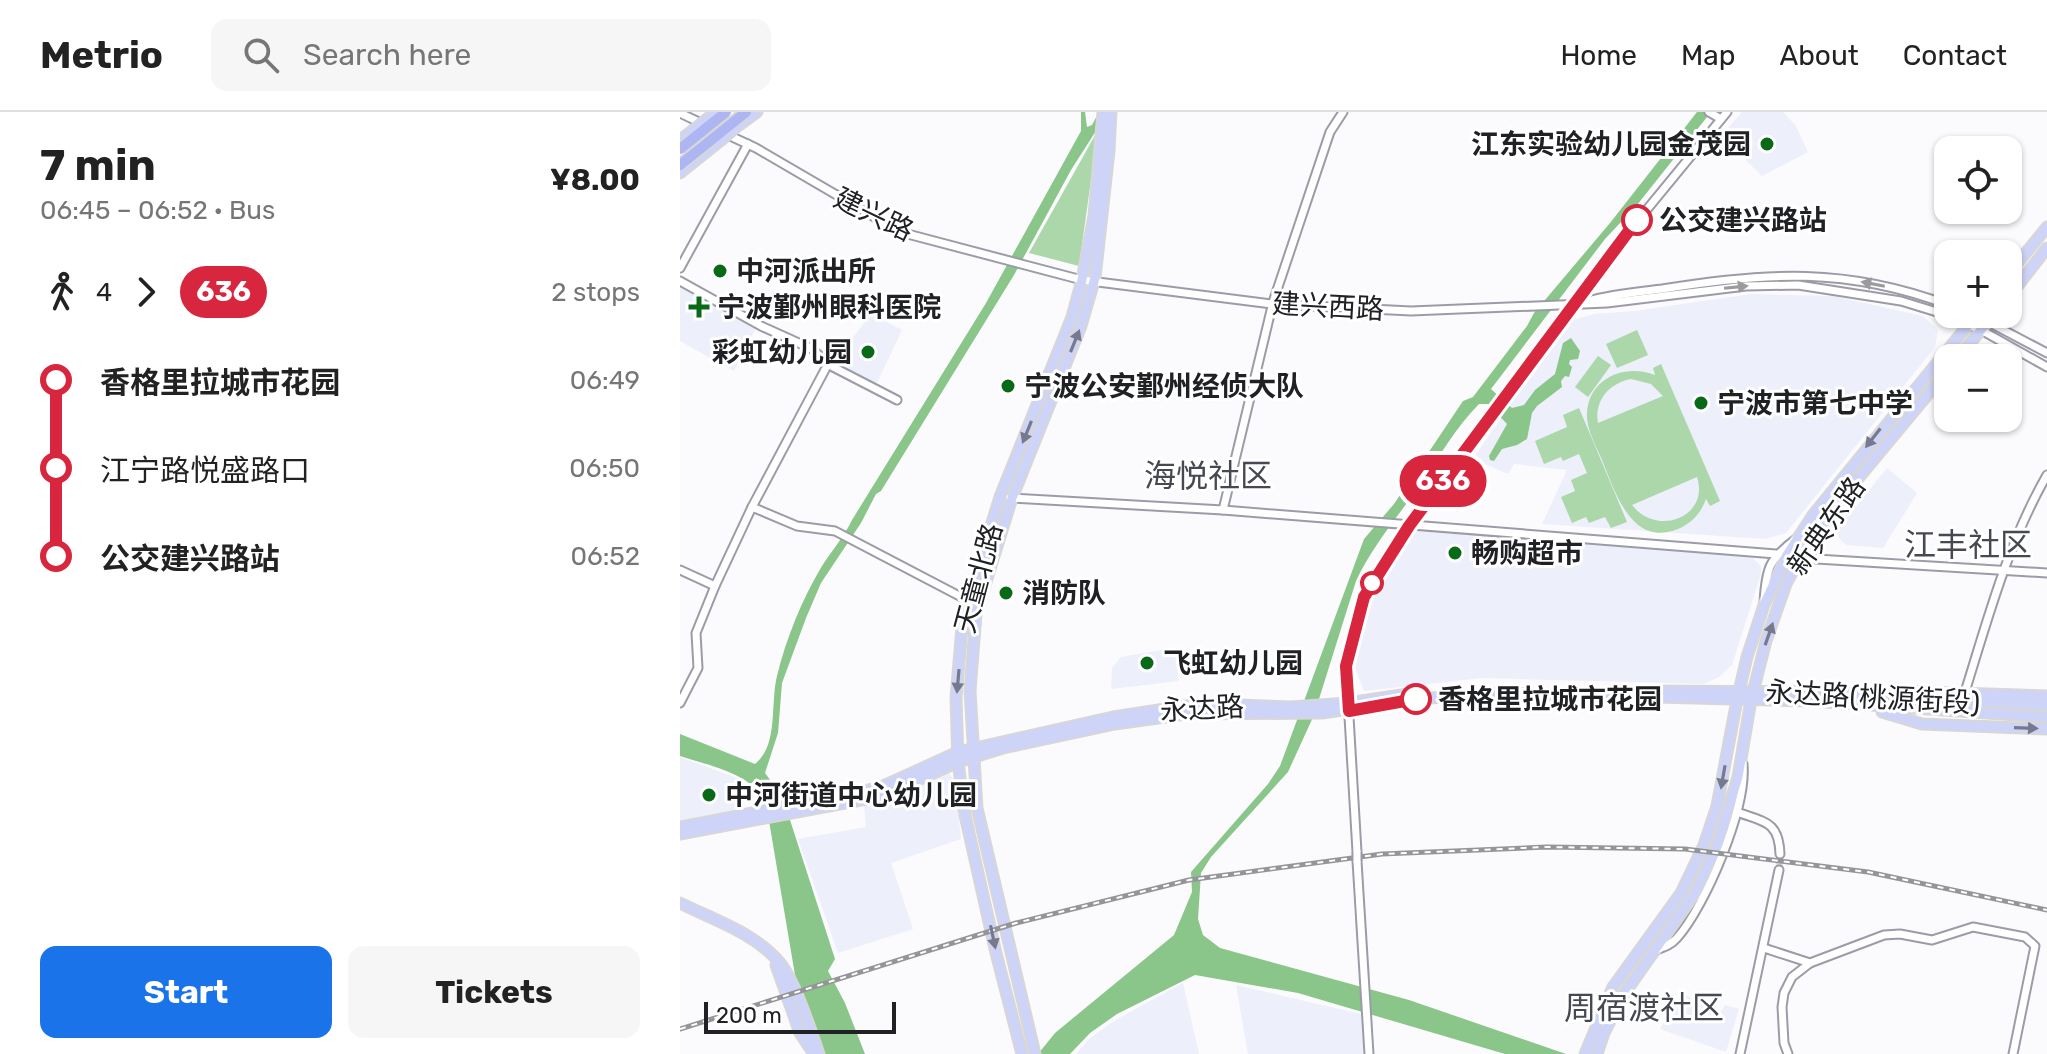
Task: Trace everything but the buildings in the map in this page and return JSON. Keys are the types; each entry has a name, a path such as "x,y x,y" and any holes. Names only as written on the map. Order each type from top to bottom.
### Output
{"highway":[{"path":"680,149 726,112"},
{"path":"680,165 746,112"}],"main road":[{"path":"680,173 757,112"},
{"name":"天童北路","path":"1021,1051 965,815 958,757 956,697 963,616 1000,497 1072,317 1096,200 1103,112"},
{"name":"天童北路","path":"1035,1054 980,828 972,753 970,691 976,614 1012,498 1081,326 1094,282 1106,191 1111,112"},
{"path":"680,140 714,113"},
{"path":"2022,258 2047,227"},
{"path":"2022,280 2047,248"},
{"name":"新典东路","path":"1585,1054 1613,987 1681,893 1704,845 1717,806 1738,696 1764,605 1787,555 1813,515 1965,328"},
{"path":"1970,344 1983,328"},
{"name":"新典东路","path":"1597,1054 1624,994 1695,893 1717,846 1738,777 1752,696 1766,641 1786,584 1831,511 1934,387"},
{"path":"1845,693 1916,690 2047,696"},
{"name":"永达路(桃源街段)","path":"1738,696 1845,693 2047,705"},
{"name":"永达路","path":"680,827 798,807 879,788 972,753 1173,715 1322,709 1472,694 1738,696"},
{"name":"永达路(桃源街段)","path":"1752,696 2047,717"},
{"path":"1867,706 1922,724 2047,729"},
{"name":"永达路","path":"680,834 751,815"},
{"path":"680,903 747,935 768,952 781,976 800,1033 816,1054"}],"street":[{"path":"1223,510 1272,304 1330,132 1343,112"},
{"path":"1709,112 1720,118"},
{"path":"1369,1054 1346,666 1364,597 1405,526 1571,304 1727,112"},
{"name":"建兴路","path":"680,113 748,144 900,232 1082,280"},
{"path":"680,268 748,144"},
{"name":"建兴西路","path":"1571,304 1737,277 1781,275 1828,276 1882,285 1934,301"},
{"name":"建兴西路","path":"1082,280 1272,304 1411,311 1607,303 1746,286 1798,285 1901,301 1934,313"},
{"path":"680,281 761,326 812,349 828,364 897,400"},
{"name":"建兴西路","path":"1996,328 2047,367"},
{"name":"建兴西路","path":"1999,328 2047,353"},
{"path":"680,703 698,668 696,633 715,586 752,507 828,364"},
{"path":"1965,692 2003,569 2047,475"},
{"path":"1000,497 1223,510 1776,554"},
{"path":"752,507 797,526 835,531 967,600"},
{"path":"1764,605 1765,574 1776,554 1798,538"},
{"path":"1800,558 2047,573"},
{"path":"680,570 715,586"},
{"path":"1656,950 1669,945 1693,915 1727,842 1737,812 1744,774 1742,751"},
{"path":"1737,812 1772,825 1779,834 1780,854"},
{"path":"1740,1054 1779,870"},
{"path":"1788,1054 1784,1031 1784,993 1792,977 1810,963 1893,933 1932,940 1973,927 2032,941 2035,951 2013,1054"},
{"path":"1764,948 1810,963"}],"shaded area":[{"path":"1081,112 1085,112 1087,127 1092,125 1099,112 1108,112 1071,170 1014,275 821,583 782,683 778,733 765,773 777,789 790,820 835,959 828,971 845,1003 865,1054 825,1054 795,975 766,803 751,784 741,778 680,756 680,734 755,764 763,756 771,735 775,687 781,662 808,592 986,303 1081,131"},
{"path":"1697,112 1711,112 1637,205 1605,239 1491,389 1512,408 1524,405 1535,390 1555,374 1563,343 1571,338 1580,351 1578,359 1570,360 1572,367 1569,377 1565,376 1561,381 1562,387 1532,413 1527,439 1502,449 1494,461 1489,456 1507,424 1488,404 1479,404 1455,432 1378,543 1356,581 1314,715 1288,772 1211,857 1201,873 1198,919 1203,935 1220,948 1409,1000 1566,1054 1505,1054 1298,993 1195,975 1117,1014 1090,1033 1070,1054 1038,1054 1055,1033 1174,935 1192,892 1191,872 1280,766 1364,539 1394,504 1463,401 1473,397 1534,313"},
{"name":"江东实验幼儿园金茂园","path":"1742,112 1783,112 1796,126 1808,152 1762,176 1721,136"},
{"path":"1098,130 1079,266 1029,253"},
{"name":"宁波鄞州眼科医院","path":"680,285 756,328 734,371 680,341"},
{"name":"宁波市第七中学","path":"1751,294 1833,296 1923,316 1938,330 1934,348 1786,533 1765,539 1542,524 1567,470 1514,464 1508,474 1473,459 1567,322 1594,314"},
{"name":"彩虹幼儿园","path":"871,314 902,330 876,385 836,364"},
{"path":"1637,330 1648,355 1617,368 1606,344"},
{"path":"1598,356 1611,365 1588,397 1575,387"},
{"path":"1661,364 1720,501 1710,506 1706,499 1699,513 1688,524 1662,533 1648,531 1627,513 1613,487 1587,419 1589,401 1601,382 1610,376 1632,371 1655,375 1653,368","holes":["1631,379 1651,384 1663,396 1598,423 1598,407 1605,394 1616,384","1697,477 1699,491 1696,502 1689,512 1679,518 1655,520 1632,505"]},
{"path":"1579,408 1627,522 1611,528 1605,517 1589,523 1586,517 1572,523 1561,497 1575,491 1571,480 1587,473 1579,454 1544,464 1535,441 1567,427 1563,415"},
{"path":"1887,468 1917,493 1883,548 1846,545 1839,538 1838,529"},
{"path":"1414,531 1751,556 1761,566 1761,574 1732,665 1719,677 1704,684 1482,678 1364,691 1355,668 1368,615 1381,577"},
{"name":"飞虹幼儿园","path":"1174,648 1179,681 1111,689 1112,668 1121,657"},
{"name":"中河街道中心幼儿园","path":"680,757 737,778 740,781 736,809 680,821"},
{"path":"949,773 955,781 961,839 891,863 913,929 838,953 798,839 866,827 864,805 899,795"},
{"path":"1183,983 1199,1054 1076,1054 1090,1038 1117,1019"},
{"path":"1236,985 1361,1014 1364,1054 1248,1054"},
{"path":"1682,992 1718,1016 1725,1005 1739,1009 1726,1052 1660,1029"}],"tunnel":[{"path":"1779,870 1780,854"}],"railway":[{"path":"680,1029 1016,923 1189,880 1382,854 1547,847 1685,849 1868,872 2047,910"}],"bus line":[{"name":"636","path":"1416,699 1349,711 1346,666 1364,597 1409,526 1637,220"}],"place":[{"name":"江东实验幼儿园金茂园","path":"1767,144"},
{"name":"公交建兴路站","path":"1637,220"},
{"name":"中河派出所","path":"720,271"},
{"name":"宁波鄞州眼科医院","path":"699,307"},
{"name":"彩虹幼儿园","path":"868,352"},
{"name":"宁波公安鄞州经侦大队","path":"1008,386"},
{"name":"宁波市第七中学","path":"1701,403"},
{"name":"畅购超市","path":"1455,553"},
{"name":"消防队","path":"1006,593"},
{"name":"飞虹幼儿园","path":"1147,663"},
{"name":"香格里拉城市花园","path":"1416,699"},
{"name":"中河街道中心幼儿园","path":"709,795"}],"district":[{"name":"海悦社区","path":"1208,476"},
{"name":"江丰社区","path":"1968,545"},
{"name":"周宿渡社区","path":"1644,1008"}]}
